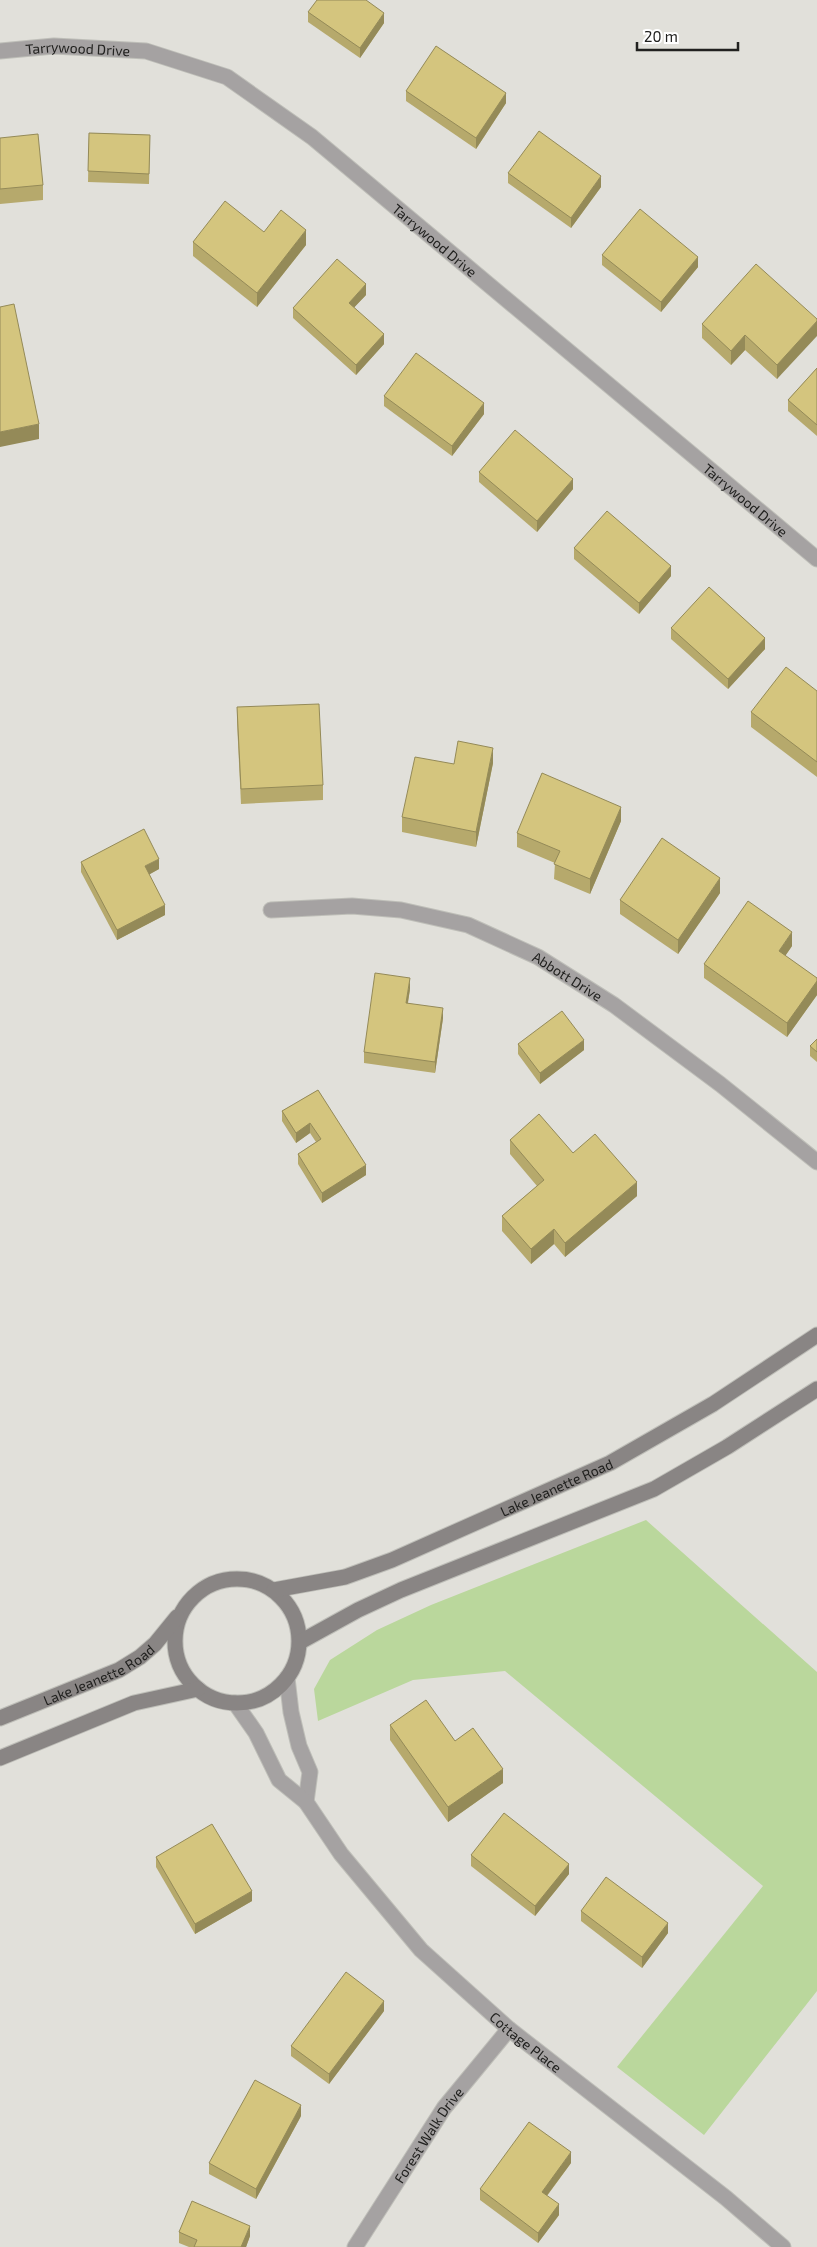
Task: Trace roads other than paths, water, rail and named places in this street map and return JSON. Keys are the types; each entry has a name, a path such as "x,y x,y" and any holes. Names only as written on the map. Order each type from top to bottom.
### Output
{"street":[{"name":"Tarrywood Drive","path":"0,51 54,46 146,51 227,77 312,137 817,559"},
{"name":"Abbott Drive","path":"271,910 352,906 401,910 468,925 538,957 614,1004 720,1084 817,1162"},
{"name":"Lake Jeanette Road","path":"274,1590 345,1577 392,1560 610,1463 713,1404 817,1335"},
{"path":"300,1642 358,1610 401,1590 654,1489 727,1447 817,1389"},
{"path":"234,1578 255,1581 274,1590 288,1604 297,1622 300,1642 296,1661 287,1678 272,1692 255,1700 235,1703 215,1699 198,1689 184,1674 176,1653 175,1632 182,1612 195,1594 212,1583 234,1578"},
{"name":"Lake Jeanette Road","path":"0,1718 119,1670 140,1657 155,1644 182,1612"},
{"path":"287,1678 291,1712 299,1746 310,1772 306,1802"},
{"path":"0,1758 134,1703 198,1689"},
{"name":"Cottage Place","path":"235,1703 256,1733 279,1780 306,1802 341,1854 421,1950 509,2029 726,2198 782,2247"},
{"name":"Forest Walk Drive","path":"355,2247 444,2108 509,2029"}]}
